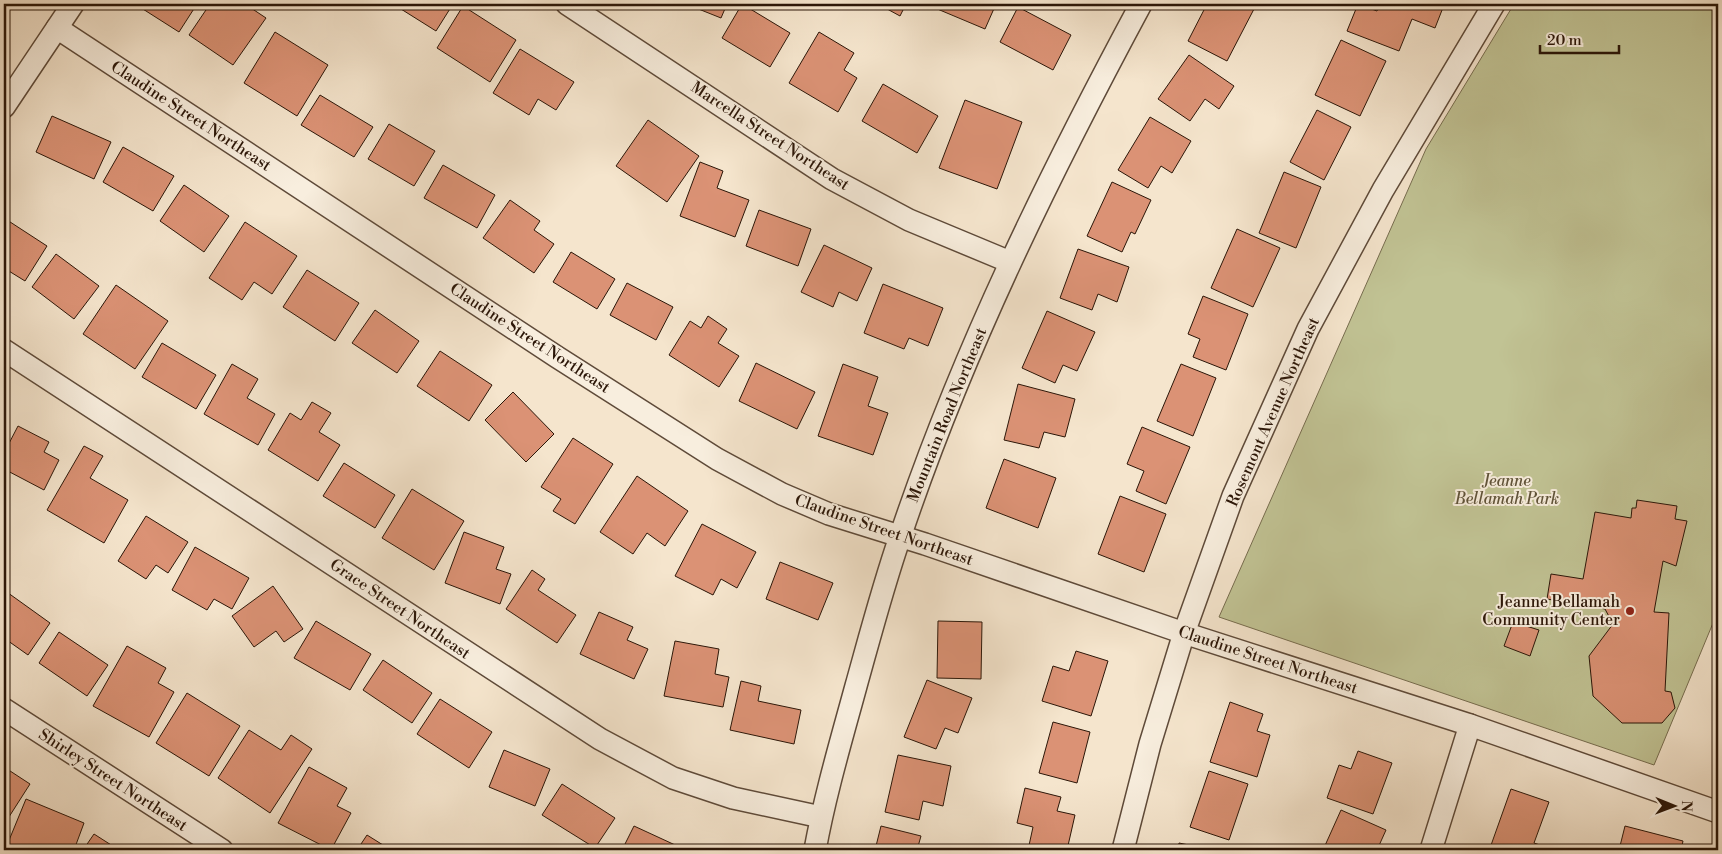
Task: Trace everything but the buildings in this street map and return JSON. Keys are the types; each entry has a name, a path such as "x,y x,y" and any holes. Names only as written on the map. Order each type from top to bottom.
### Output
{"street":[{"path":"4,107 73,4"},
{"name":"Marcella Street Northeast","path":"567,4 832,179 909,220 1010,262"},
{"name":"Mountain Road Northeast","path":"814,850 820,817 900,536 949,405 1010,262 1070,138 1141,4"},
{"name":"Rosemont Avenue Northeast","path":"1123,850 1150,744 1184,633 1233,496 1308,329 1382,190 1494,4"},
{"name":"Claudine Street Northeast","path":"57,28 557,357 717,459 782,494 829,514 900,536 1184,633 1470,725 1718,812"},
{"name":"Grace Street Northeast","path":"4,350 600,739 673,778 732,798 820,817"},
{"name":"Shirley Street Northeast","path":"4,709 222,850"},
{"path":"1430,850 1470,725"}],"green space":[{"name":"Jeanne Bellamah Park","path":"1514,4 1718,4 1718,611 1654,765 1219,617 1426,149"}],"place":[{"name":"Jeanne Bellamah Community Center","path":"1630,611"}]}
